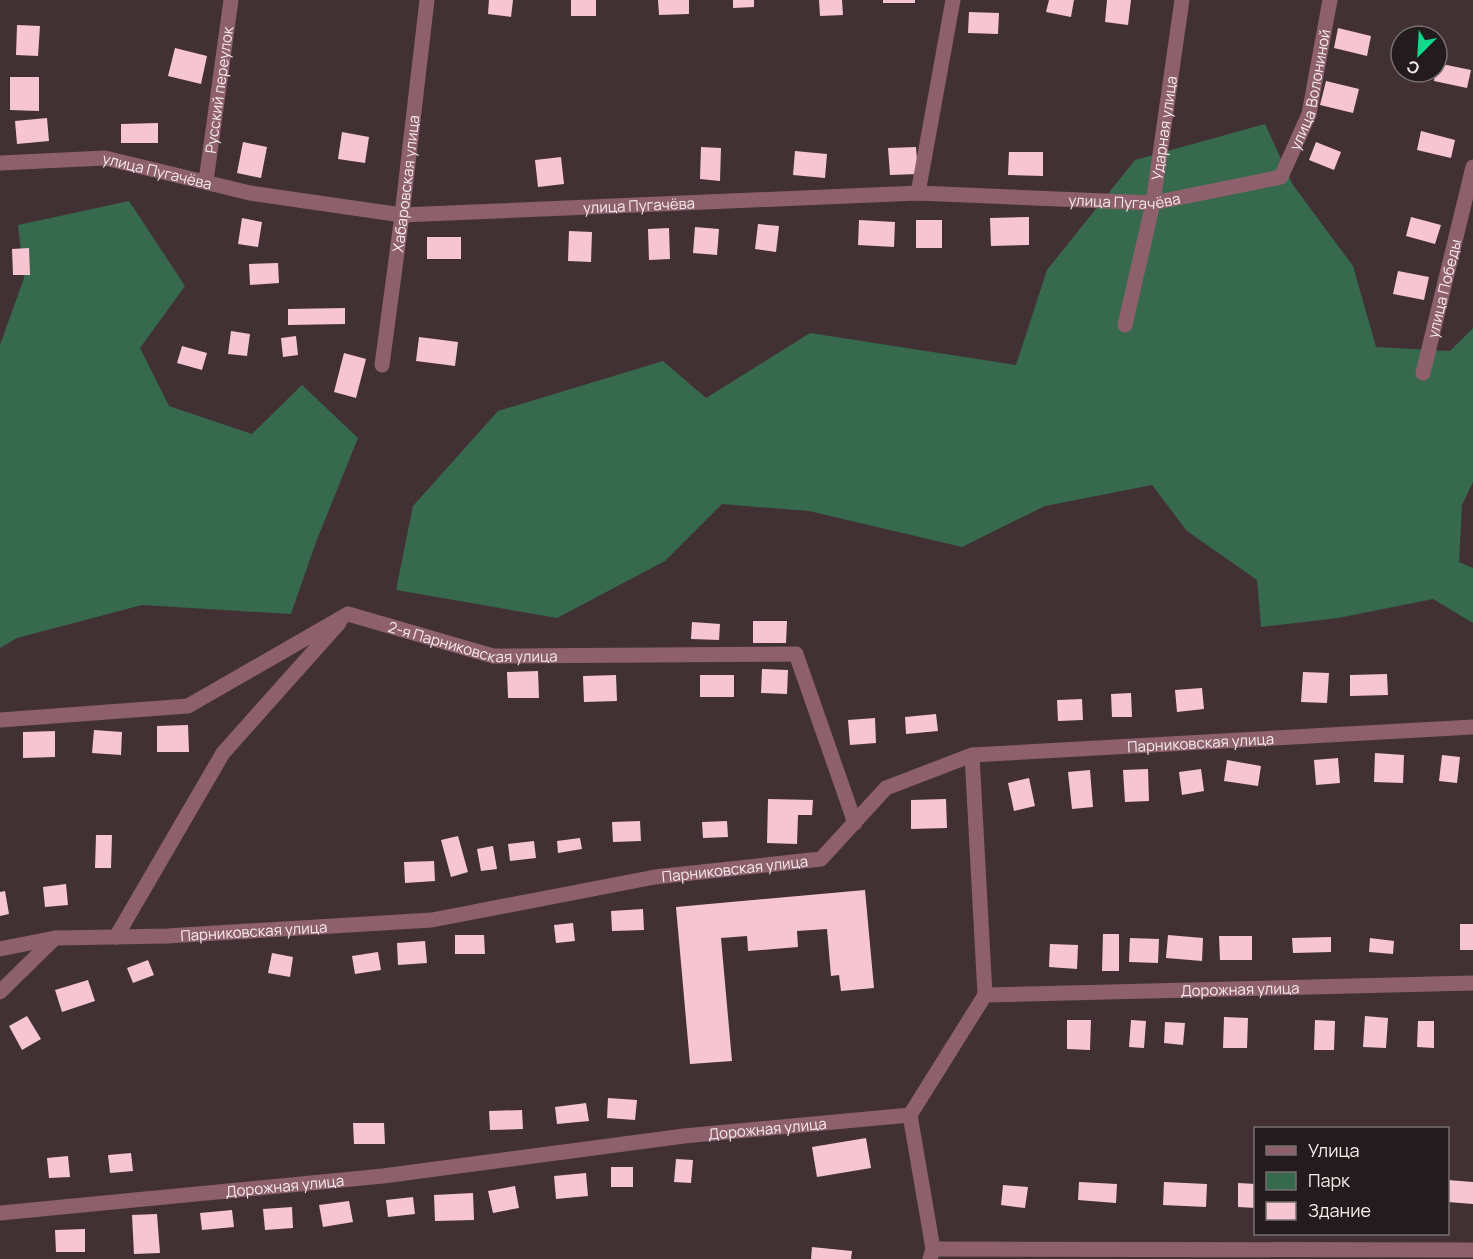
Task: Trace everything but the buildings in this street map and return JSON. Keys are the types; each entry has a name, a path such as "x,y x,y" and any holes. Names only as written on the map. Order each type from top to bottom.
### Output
{"street":[{"name":"Русский переулок","path":"206,181 231,0"},
{"name":"Хабаровская улица","path":"382,365 427,0"},
{"path":"918,193 953,0"},
{"name":"Ударная улица","path":"1125,325 1153,203 1182,0"},
{"name":"улица Волониной","path":"1281,177 1309,114 1330,0"},
{"name":"улица Пугачёва","path":"0,164 105,158 206,181 250,194 402,215 918,193 1153,203 1281,177"},
{"name":"улица Победы","path":"1423,373 1473,167"},
{"path":"0,720 188,706 348,614"},
{"path":"116,937 223,753 348,614"},
{"name":"2-я Парниковская улица","path":"348,614 493,656 796,654 855,823"},
{"name":"Парниковская улица","path":"0,949 55,938 116,937 432,920 655,877 821,860 886,788 972,754 1473,727"},
{"path":"972,754 985,996 910,1115 932,1254 1473,1250"},
{"path":"0,992 55,938"},
{"name":"Дорожная улица","path":"985,996 1473,983"},
{"name":"Дорожная улица","path":"0,1213 383,1176 684,1136 910,1115"}],"green space":[{"path":"1265,124 1293,185 1353,266 1376,347 1450,351 1473,328 1473,482 1462,505 1459,562 1473,568 1473,623 1433,599 1338,618 1261,627 1257,580 1187,531 1152,485 1045,506 962,547 809,511 722,504 665,561 557,618 396,590 413,506 498,411 663,361 706,398 810,333 1016,365 1047,270 1135,160"},
{"path":"129,201 185,286 140,348 169,406 252,434 302,385 358,438 316,542 291,614 142,605 17,638 0,648 0,345 24,278 18,225"}]}
